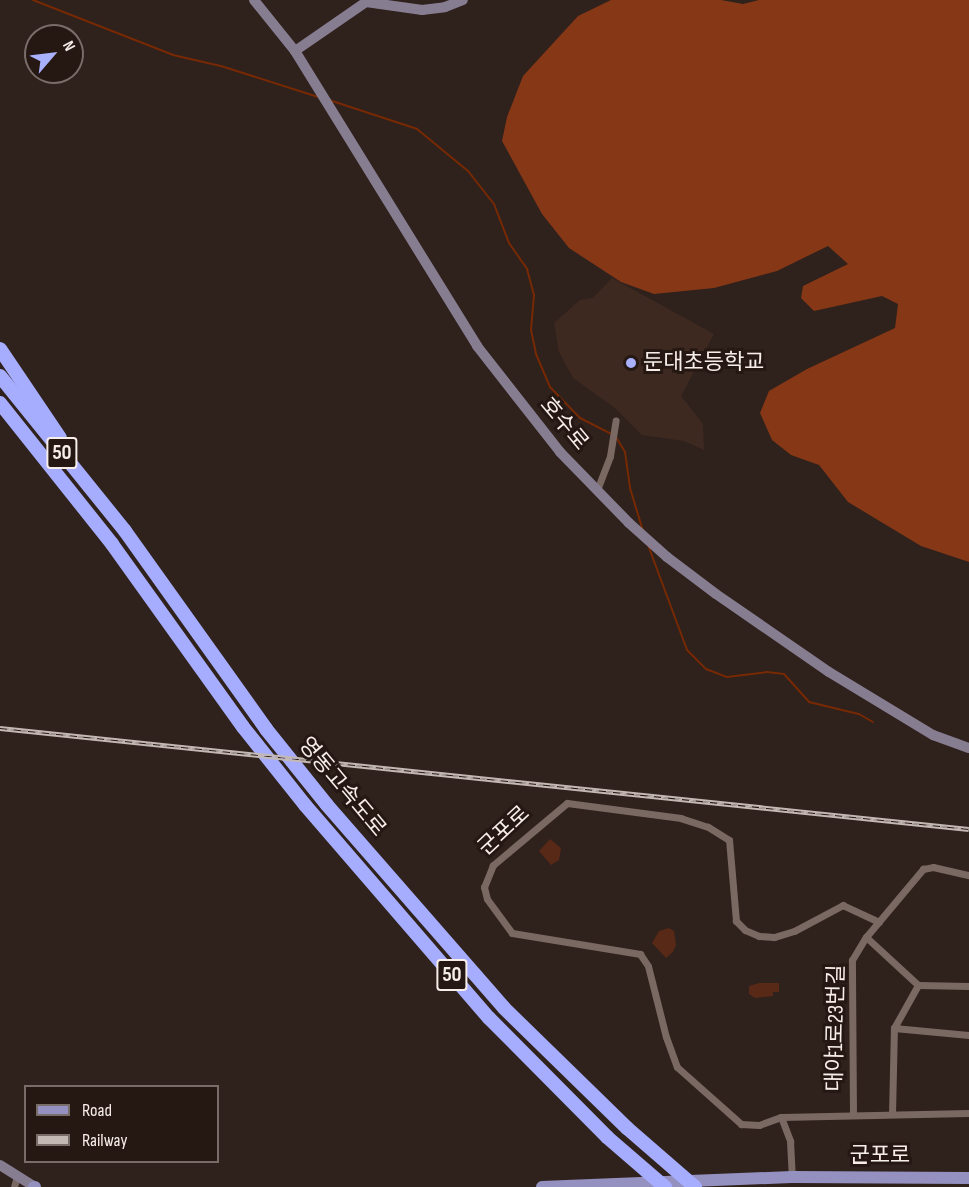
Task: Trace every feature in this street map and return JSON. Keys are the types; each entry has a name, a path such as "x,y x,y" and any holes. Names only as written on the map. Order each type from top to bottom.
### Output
{"highway":[{"path":"0,349 124,531"},
{"name":"영동고속도로","path":"0,376 124,531 266,729 327,805 504,1008 627,1128 695,1187"},
{"name":"영동고속도로","path":"0,403 112,544 243,727 305,805 489,1018 607,1137 665,1187"}],"main road":[{"name":"군포로","path":"542,1187 792,1177 969,1178"}],"street":[{"name":"호수로","path":"254,0 304,66 477,346 560,452 629,523 667,557 829,672 933,735 969,748"},
{"path":"294,51 366,2 422,10 445,8 464,0"},
{"path":"597,490 610,456 616,420"},
{"name":"군포로","path":"781,1117 759,1125 741,1124 677,1067 666,1036 648,966 640,954 512,933 487,899 484,887 488,873 493,865 567,803 681,818 708,827 729,840 736,921 745,930 759,936 774,937 794,931 843,905 879,922"},
{"name":"대야1로23번길","path":"853,1115 852,960 866,937 923,869 933,867 969,875"},
{"path":"866,937 918,985 969,986"},
{"path":"892,1114 894,1028 918,985"},
{"path":"894,1028 969,1035"},
{"path":"792,1177 789,1141 781,1117 969,1113"},
{"path":"0,1166 15,1181 35,1187"}],"shaded area":[{"path":"611,0 721,0 743,4 759,0 969,0 969,562 921,546 848,502 819,465 791,455 772,440 760,413 769,391 807,369 895,328 898,304 882,296 814,311 801,298 803,286 848,264 828,246 777,271 714,288 654,294 621,282 569,248 542,214 502,141 507,117 523,76 578,16"},
{"name":"둔대초등학교","path":"612,278 714,334 681,396 703,424 704,450 684,441 642,435 615,408 573,378 559,352 554,323 580,300 593,298"},
{"path":"550,839 561,848 559,860 551,865 539,851"},
{"path":"669,928 674,931 676,945 673,952 666,958 652,943 659,931"},
{"path":"759,983 779,983 779,992 773,992 773,996 755,998 749,994 749,986"}],"waterway":[{"path":"33,0 173,55 221,66 318,97"},
{"path":"329,100 417,129 468,171 494,204 509,243 527,269 534,295 531,330 536,354 550,387 580,418 611,434"},
{"path":"616,437 625,452 630,488 643,531"},
{"path":"648,545 687,650 706,669 727,677 767,672 784,674 809,702 859,714 873,722"}],"railway":[{"path":"0,728 969,829"}],"place":[{"name":"둔대초등학교","path":"631,363"}]}
